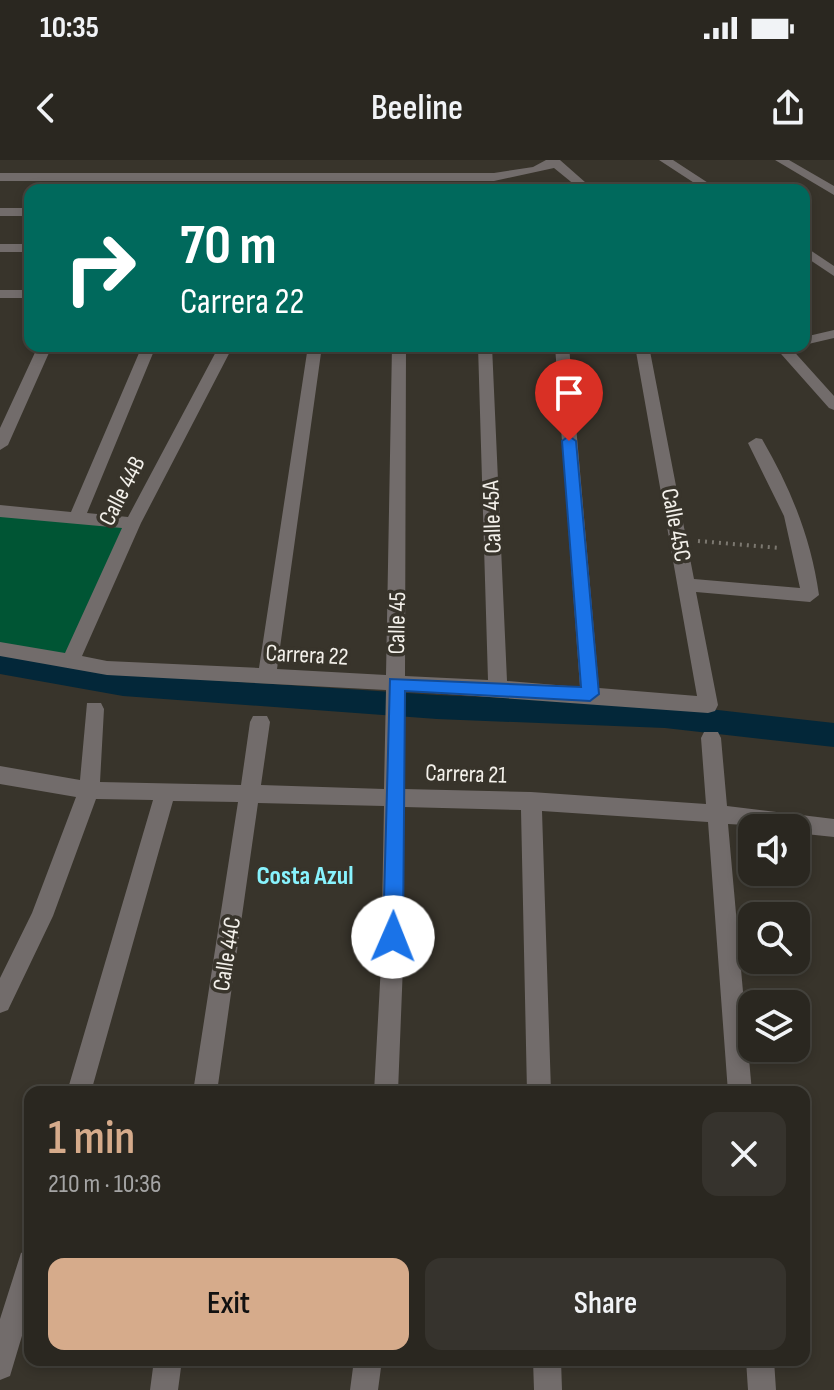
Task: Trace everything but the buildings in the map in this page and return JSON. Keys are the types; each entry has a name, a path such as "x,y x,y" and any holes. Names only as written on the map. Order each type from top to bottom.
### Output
{"street":[{"path":"109,184 116,160"},
{"path":"404,184 405,160"},
{"path":"665,160 703,184"},
{"path":"781,160 834,191"},
{"path":"0,177 109,184 404,184 494,177 535,170 554,161 581,184"},
{"path":"0,212 24,212"},
{"path":"0,248 24,248"},
{"path":"810,253 830,265"},
{"path":"810,267 830,265"},
{"path":"0,294 24,294"},
{"path":"810,340 834,334"},
{"path":"0,445 42,352"},
{"path":"77,518 146,352"},
{"name":"Calle 44B","path":"70,663 133,523 223,352"},
{"path":"267,676 314,352"},
{"name":"Calle 45","path":"386,1086 392,965 399,352"},
{"name":"Calle 45A","path":"485,352 498,688"},
{"path":"562,352 590,694"},
{"name":"Calle 45C","path":"643,352 708,705"},
{"path":"786,352 834,405"},
{"path":"687,585 810,595 805,550 798,525 756,443"},
{"path":"0,511 133,523"},
{"name":"Carrera 22","path":"0,649 107,668 267,676 396,691 498,688 708,705"},
{"path":"0,1002 42,916 89,790 94,709"},
{"name":"Calle 44C","path":"206,1086 260,722"},
{"path":"711,738 740,1086"},
{"name":"Carrera 21","path":"0,775 89,790 531,801 719,814 834,828"},
{"path":"81,1086 165,793"},
{"path":"531,801 539,1086"},
{"path":"0,1366 24,1283"},
{"path":"164,1390 167,1366"},
{"path":"364,1390 367,1366"},
{"path":"547,1366 548,1390"},
{"path":"760,1366 762,1390"}],"path":[{"path":"679,539 805,550"}],"green space":[{"path":"0,511 133,523 70,663 0,648"}],"waterway":[{"path":"0,663 123,685 437,707 665,716 834,735"}],"district":[{"name":"Costa Azul","path":"305,876"}],"route":[{"path":"393,937 396,684 590,694 569,441"}]}
